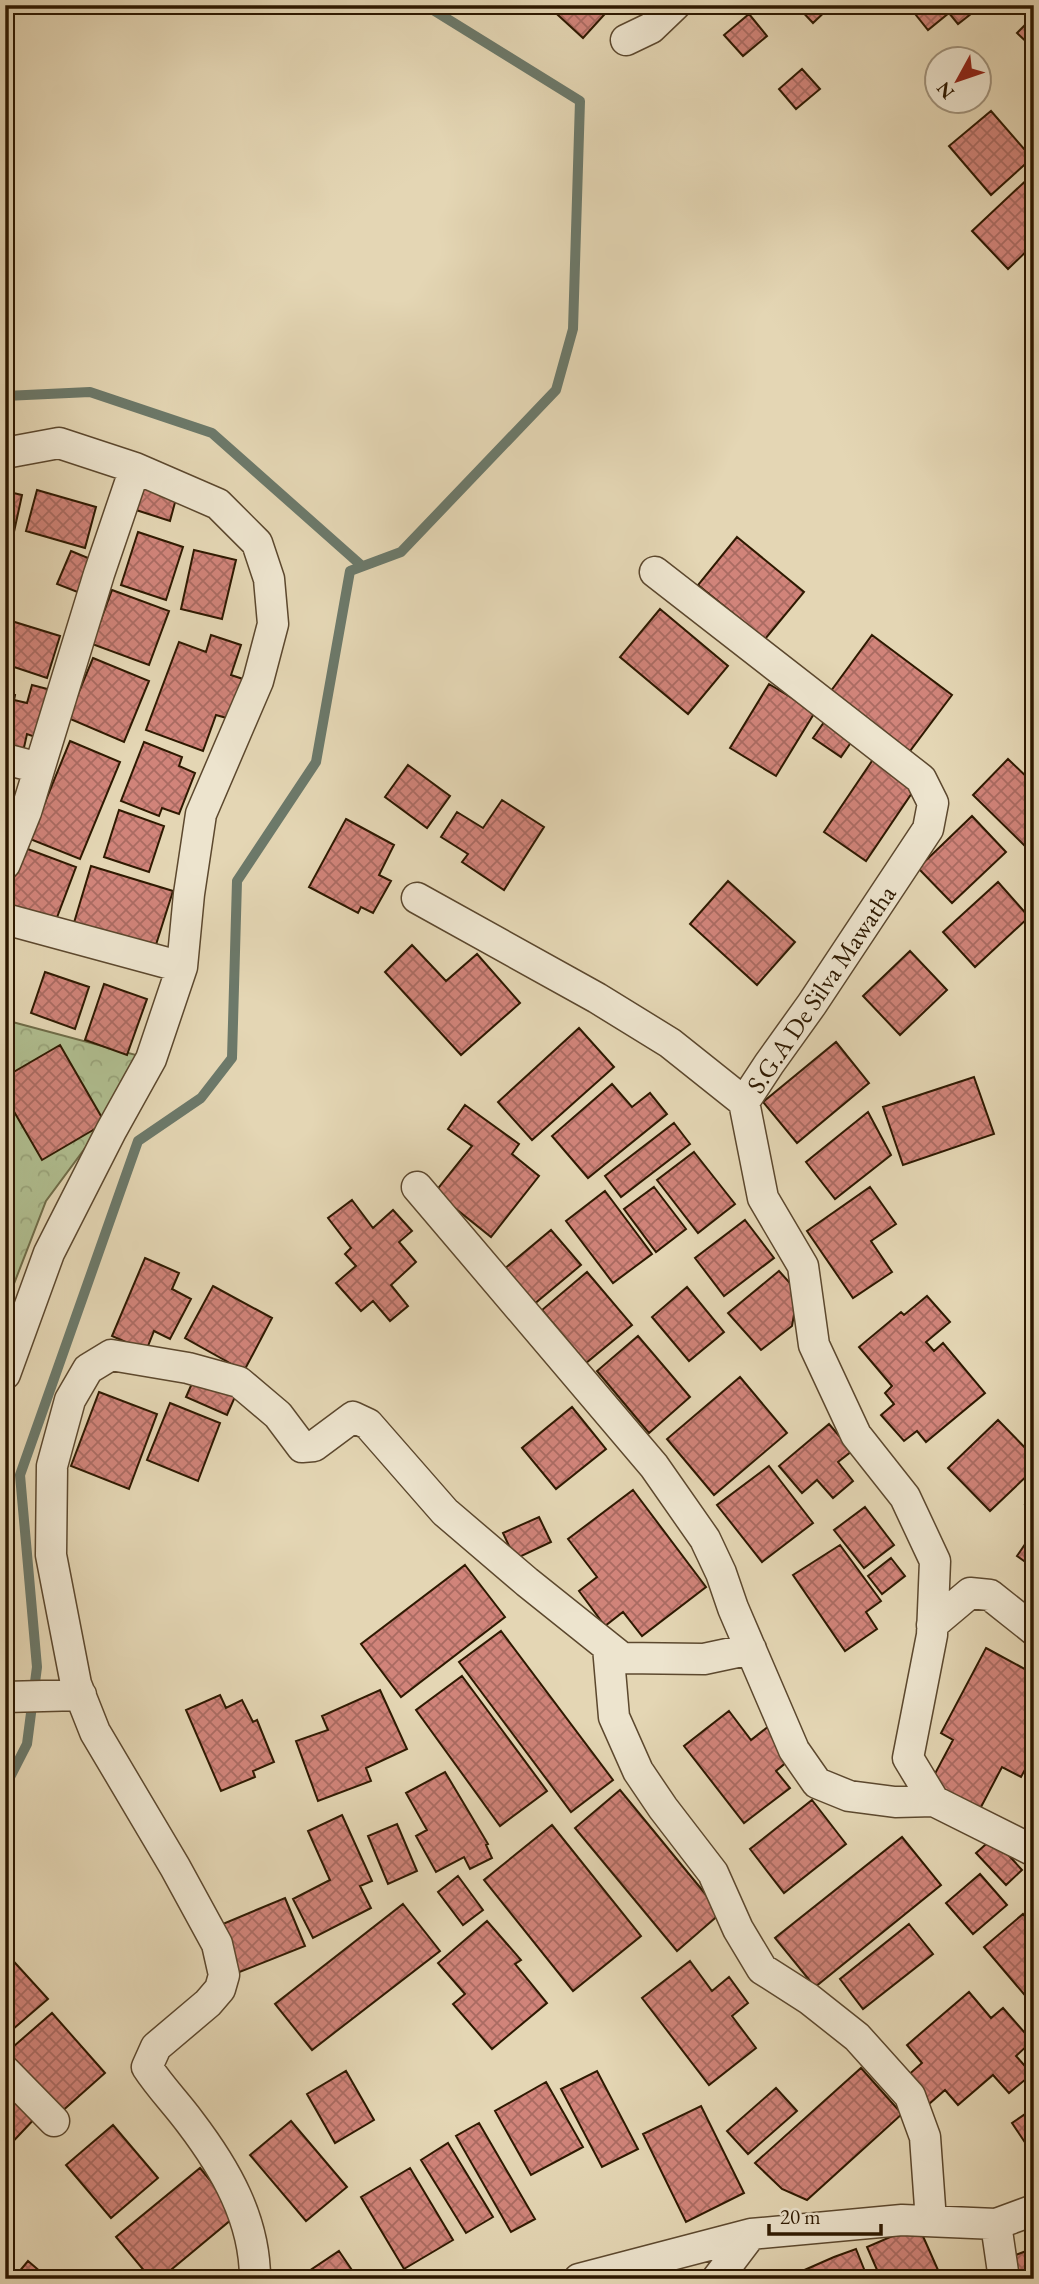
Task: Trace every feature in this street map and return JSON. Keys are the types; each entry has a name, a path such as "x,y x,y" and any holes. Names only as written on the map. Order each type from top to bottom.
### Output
{"street":[{"path":"626,40 651,28 675,5"},
{"path":"5,453 59,443 135,468 218,504 257,543 269,579 274,624 258,681 201,814 182,967 151,1059 49,1253 5,1374"},
{"path":"5,864 26,812 99,574 135,468"},
{"name":"S.G.A De Silva Mawatha","path":"655,572 920,779 933,803 928,829 744,1102 763,1198 803,1266 814,1345 856,1435 905,1497 935,1561 932,1625 908,1758 934,1801"},
{"path":"5,759 39,768"},
{"path":"417,898 597,998 670,1042 744,1102"},
{"path":"5,919 182,967"},
{"path":"417,1186 654,1466 705,1539 794,1750 817,1783 849,1796 895,1802 934,1801 1034,1851"},
{"path":"256,2279 255,2260 245,2215 226,2175 190,2122 162,2090 147,2067 156,2047 208,2003 219,1989 224,1975 217,1944 95,1732 76,1684 51,1555 52,1466 70,1400 88,1369 111,1355 188,1368 239,1382 278,1415 303,1447 313,1446 353,1417 368,1424 445,1512 622,1658 704,1660 751,1649"},
{"path":"932,1625 970,1593 989,1595 1034,1630"},
{"path":"608,1647 614,1717 638,1771 713,1873 738,1929 762,1969 808,1999 857,2037 910,2096 925,2137 931,2221"},
{"path":"5,1697 81,1695"},
{"path":"5,2071 54,2121"},
{"path":"579,2279 751,2234 902,2220 996,2224 1034,2210"},
{"path":"996,2224 1004,2279"},
{"path":"717,2279 751,2234"}],"green space":[{"path":"5,1020 151,1059 46,1201 5,1307"}],"building":[{"path":"547,5 613,5 583,38"},
{"path":"796,5 832,5 813,23"},
{"path":"908,5 973,5 976,10 958,24 949,13 928,30"},
{"path":"749,14 767,36 743,56 724,35"},
{"path":"1034,16 1034,49 1017,33"},
{"path":"802,69 820,89 796,109 779,89"},
{"path":"993,113 1032,158 991,195 949,146 985,116 993,116"},
{"path":"1034,173 1034,244 1008,269 972,231"},
{"path":"140,484 177,495 170,521 133,509"},
{"path":"37,490 96,507 85,548 26,531"},
{"path":"5,491 22,495 12,541 5,539"},
{"path":"138,532 183,547 166,600 121,585"},
{"path":"737,537 804,592 765,639 698,585"},
{"path":"194,550 236,560 222,619 181,609"},
{"path":"71,551 93,560 80,593 57,584"},
{"path":"112,590 169,611 149,665 92,644"},
{"path":"660,609 728,666 688,714 620,657"},
{"path":"5,619 60,636 47,678 5,664"},
{"path":"211,635 241,645 231,675 243,679 230,719 216,715 203,751 146,730 179,642 206,652"},
{"path":"872,635 952,695 907,755 828,695"},
{"path":"93,658 149,681 124,742 68,718"},
{"path":"769,684 815,712 776,776 730,748"},
{"path":"32,685 55,691 41,739 27,734 23,752 5,747 5,692 15,695 14,700 27,703"},
{"path":"829,715 856,735 841,757 813,738"},
{"path":"70,741 120,762 80,859 30,839"},
{"path":"144,742 182,757 179,766 195,773 179,814 162,808 159,816 121,801"},
{"path":"874,758 916,787 866,861 824,832"},
{"path":"1008,759 1034,784 1034,843 1028,849 973,795"},
{"path":"408,765 450,796 427,828 385,797"},
{"path":"502,800 544,827 504,890 462,862 468,854 441,837 457,812 483,828"},
{"path":"119,810 164,826 149,872 104,857"},
{"path":"972,816 1006,852 952,903 918,868"},
{"path":"346,819 394,845 379,875 391,881 373,913 361,907 358,913 309,887"},
{"path":"25,848 76,867 53,928 5,909 5,901"},
{"path":"91,866 173,891 154,951 73,926"},
{"path":"728,881 795,942 757,985 690,924"},
{"path":"998,882 1029,917 975,967 943,932"},
{"path":"412,945 446,981 477,954 520,1003 461,1055 385,972"},
{"path":"910,951 947,990 900,1035 863,996"},
{"path":"45,972 89,987 75,1029 31,1013"},
{"path":"104,984 147,999 127,1055 85,1040"},
{"path":"579,1028 614,1067 532,1140 498,1102"},
{"path":"836,1042 869,1083 797,1143 763,1102"},
{"path":"60,1045 105,1123 42,1160 5,1096 5,1077"},
{"path":"974,1077 994,1134 903,1165 883,1107"},
{"path":"612,1084 632,1107 650,1093 667,1114 588,1178 552,1136"},
{"path":"465,1105 519,1144 512,1154 539,1176 491,1237 435,1192 472,1146 448,1129"},
{"path":"868,1112 891,1155 835,1199 806,1162"},
{"path":"674,1123 690,1144 621,1197 605,1176"},
{"path":"694,1152 735,1204 698,1233 657,1180"},
{"path":"654,1187 686,1229 656,1252 624,1209"},
{"path":"870,1187 896,1224 871,1241 892,1272 853,1298 807,1231"},
{"path":"605,1191 652,1254 613,1283 566,1221"},
{"path":"352,1200 373,1228 393,1210 412,1231 399,1242 416,1262 391,1285 408,1306 390,1321 373,1301 361,1311 336,1283 356,1266 345,1254 351,1248 328,1218"},
{"path":"745,1220 774,1258 724,1296 695,1258"},
{"path":"551,1230 581,1265 533,1305 503,1270"},
{"path":"145,1258 179,1273 172,1289 191,1299 170,1339 154,1331 146,1351 112,1336"},
{"path":"779,1271 798,1292 792,1326 761,1350 728,1313"},
{"path":"587,1272 632,1325 586,1363 542,1310"},
{"path":"213,1286 272,1318 244,1371 185,1338"},
{"path":"687,1287 724,1332 689,1361 652,1317"},
{"path":"927,1296 950,1322 926,1342 934,1351 943,1343 985,1393 926,1442 917,1431 904,1441 881,1415 894,1404 885,1393 892,1386 859,1347 901,1312 904,1315"},
{"path":"638,1336 690,1397 649,1433 597,1371"},
{"path":"197,1372 238,1390 227,1415 186,1397"},
{"path":"740,1377 787,1433 714,1495 667,1439"},
{"path":"99,1392 157,1414 129,1489 71,1466"},
{"path":"170,1403 220,1423 198,1481 147,1460"},
{"path":"572,1407 606,1449 556,1489 522,1448"},
{"path":"998,1420 1034,1457 1034,1469 990,1511 948,1468"},
{"path":"829,1424 852,1451 838,1462 853,1481 833,1498 817,1480 802,1493 779,1466"},
{"path":"769,1466 813,1523 762,1562 717,1505"},
{"path":"633,1490 706,1587 642,1636 623,1612 605,1626 579,1591 597,1577 568,1539"},
{"path":"1034,1492 1034,1511 1025,1504"},
{"path":"865,1507 894,1545 864,1568 834,1530"},
{"path":"539,1517 551,1542 515,1559 503,1533"},
{"path":"1034,1531 1034,1568 1017,1556"},
{"path":"840,1545 881,1601 866,1612 877,1629 845,1651 793,1575"},
{"path":"891,1558 905,1576 882,1594 868,1576"},
{"path":"465,1565 505,1617 401,1697 361,1644"},
{"path":"501,1631 613,1780 571,1812 459,1662"},
{"path":"986,1648 1034,1674 1034,1753 1021,1777 1002,1767 980,1809 930,1783 953,1740 941,1733"},
{"path":"462,1676 547,1791 500,1826 416,1710"},
{"path":"380,1690 407,1749 366,1768 371,1781 318,1801 296,1741 328,1730 322,1716"},
{"path":"220,1695 226,1708 242,1700 253,1722 257,1720 274,1762 253,1771 255,1777 221,1791 186,1710"},
{"path":"729,1711 751,1740 769,1726 793,1757 776,1771 790,1788 744,1823 684,1746"},
{"path":"445,1772 488,1844 486,1845 492,1858 470,1869 464,1857 436,1872 416,1836 427,1830 406,1793"},
{"path":"620,1790 721,1913 677,1951 575,1828"},
{"path":"812,1800 846,1844 784,1893 750,1849"},
{"path":"342,1815 372,1881 360,1886 371,1908 313,1938 293,1899 330,1880 308,1831"},
{"path":"397,1824 417,1871 388,1884 368,1836"},
{"path":"552,1825 641,1936 573,1991 484,1880"},
{"path":"902,1837 941,1885 815,1987 775,1938"},
{"path":"993,1838 1022,1870 1006,1885 976,1853"},
{"path":"980,1874 1007,1905 973,1934 946,1903"},
{"path":"458,1876 483,1910 463,1925 438,1892"},
{"path":"285,1898 305,1946 237,1973 218,1926"},
{"path":"403,1904 440,1951 312,2050 275,2004"},
{"path":"1023,1914 1034,1926 1034,2006 984,1947"},
{"path":"487,1921 521,1960 515,1964 547,2003 492,2049 453,2004 465,1994 438,1963"},
{"path":"909,1924 933,1954 863,2009 840,1979"},
{"path":"5,1954 48,1999 5,2036"},
{"path":"690,1961 712,1991 729,1977 748,2003 732,2016 756,2048 709,2085 642,1998"},
{"path":"969,1992 991,2018 1003,2008 1032,2041 1016,2056 1032,2074 1009,2093 993,2075 958,2105 945,2090 929,2104 906,2077 922,2063 907,2045"},
{"path":"52,2013 105,2073 60,2113 6,2053"},
{"path":"861,2068 902,2114 807,2200 782,2189 755,2163"},
{"path":"346,2071 374,2120 335,2143 307,2094"},
{"path":"597,2071 638,2149 602,2167 561,2089"},
{"path":"546,2082 583,2147 531,2175 495,2111"},
{"path":"5,2085 38,2115 5,2150"},
{"path":"776,2088 797,2111 748,2154 727,2131"},
{"path":"701,2106 744,2193 686,2222 643,2134"},
{"path":"1034,2108 1034,2151 1032,2153 1012,2123"},
{"path":"291,2121 347,2187 306,2221 250,2155"},
{"path":"479,2123 535,2219 511,2232 456,2136"},
{"path":"113,2125 158,2178 111,2218 66,2165"},
{"path":"448,2143 493,2217 466,2233 421,2160"},
{"path":"200,2168 238,2214 160,2279 151,2279 116,2237"},
{"path":"410,2168 453,2240 404,2269 361,2197"},
{"path":"918,2225 942,2279 881,2279 867,2247"},
{"path":"1034,2248 1034,2279 1021,2279 1013,2256"},
{"path":"856,2249 868,2279 784,2279 834,2257"},
{"path":"339,2251 358,2279 297,2279"},
{"path":"28,2261 49,2279 13,2279"}],"waterway":[{"path":"5,1787 27,1744 37,1667 20,1475 138,1141 201,1098 232,1058 237,881 316,762 350,571 401,552 556,390 573,329 580,101 425,5"},
{"path":"5,396 90,392 212,433 362,566"}]}
